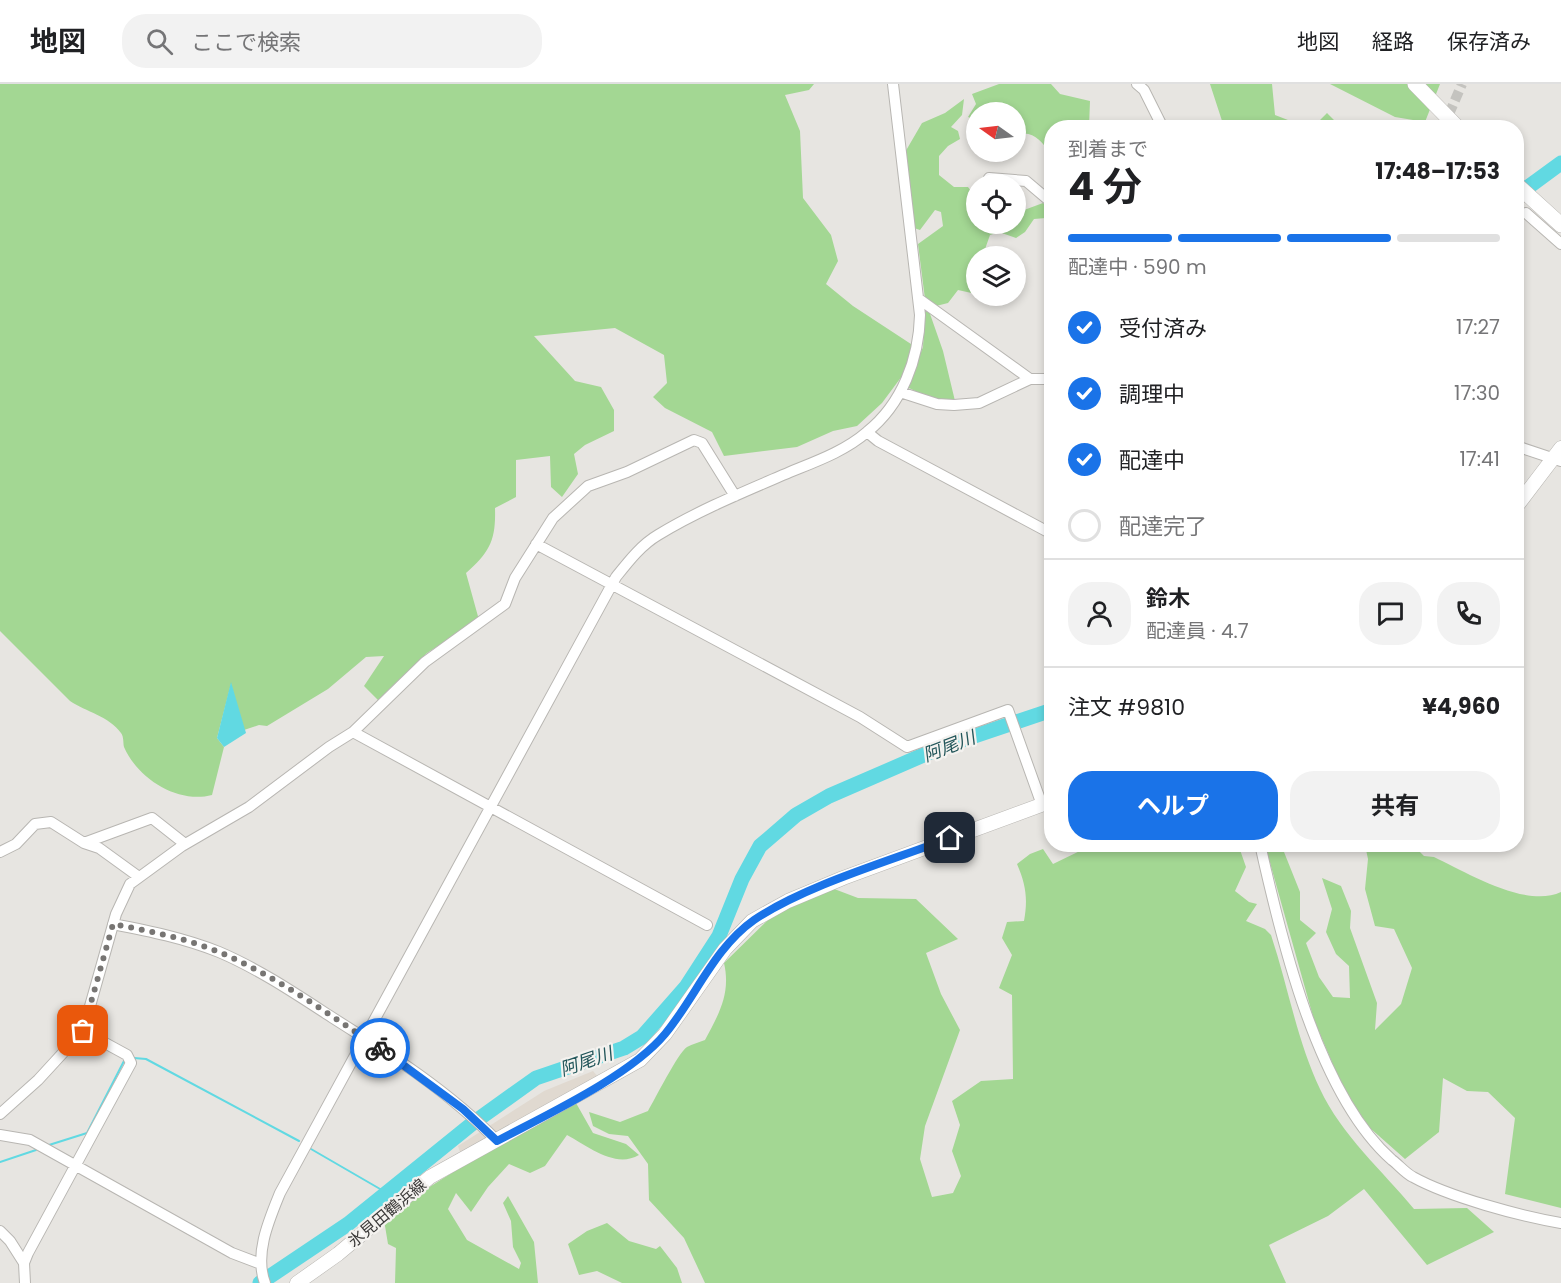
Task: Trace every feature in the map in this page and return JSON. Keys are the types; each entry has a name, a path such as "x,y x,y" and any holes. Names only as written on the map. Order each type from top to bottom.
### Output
{"highway":[{"path":"1415,84 1450,120"},
{"path":"1423,84 1458,120"},
{"path":"1524,184 1561,217"},
{"path":"1524,191 1561,225"}],"main road":[{"path":"1524,497 1558,456"},
{"name":"氷見田鶴浜線","path":"297,1283 338,1254 415,1187 493,1136 640,1060 665,1034 725,949 752,921 788,901 843,878 1044,804"}],"street":[{"path":"0,1135 30,1140 232,1253 263,1274 270,1218 280,1193 610,585 626,565 657,536 735,496 840,451 867,432 885,415 900,392 914,360 920,338 919,298 893,84"},
{"path":"1137,84 1144,90 1159,120"},
{"path":"1026,182 1044,197"},
{"path":"1526,213 1561,244"},
{"path":"919,298 1030,379"},
{"path":"900,392 937,404 979,403 1030,379 1044,379"},
{"path":"867,432 878,441 1044,530"},
{"path":"0,1114 38,1080 83,1031 120,902 130,884 185,844 249,807 352,732 425,662 505,604 515,578 553,518 588,486 627,472 694,440 702,443 735,496"},
{"path":"1524,448 1558,456"},
{"path":"536,544 850,711 907,747 1008,710 1044,796"},
{"path":"352,732 708,925"},
{"path":"84,843 152,818 185,844"},
{"path":"0,852 16,844 34,824 51,822 84,843 99,848 139,877"},
{"path":"1262,852 1282,933 1319,1045 1342,1097 1373,1143 1412,1177 1518,1214 1561,1223"},
{"path":"113,924 166,935 219,952 272,978 406,1065 469,1114 493,1136"},
{"path":"24,1263 131,1063 127,1055 83,1031"},
{"path":"0,1231 10,1241 24,1263 25,1283"}],"shaded area":[{"path":"593,1071 599,1078 461,1155 458,1146 544,1091"}],"green space":[{"path":"0,84 814,84 809,90 785,95 800,131 803,198 831,235 838,261 826,284 853,306 914,346 905,372 882,403 857,426 833,431 797,447 724,456 712,432 665,408 653,397 667,383 664,355 615,328 534,336 575,381 601,387 614,410 614,431 585,445 574,454 578,474 562,497 551,487 550,456 516,460 516,497 495,508 493,537 490,545 466,573 479,620 427,653 378,700 364,686 384,656 366,657 328,689 267,726 259,725 244,730 231,684 217,738 224,747 212,795 186,796 149,779 130,759 124,747 122,735 116,727 104,718 70,701 0,631"},
{"path":"999,84 1051,84 1060,94 1090,101 1089,120 1044,120 1044,145 1032,135 1026,134 1026,102 975,102 972,94"},
{"path":"1210,84 1272,84 1275,115 1288,120 1222,120"},
{"path":"1330,84 1440,84 1426,120 1395,117"},
{"path":"964,99 962,115 951,127 958,131 960,139 948,146 939,156 939,175 954,187 966,187 966,234 993,234 990,235 986,246 966,246 966,292 958,290 948,303 936,306 925,299 918,244 943,226 941,212 935,210 920,230 914,228 904,154 922,123 945,113"},
{"path":"1327,113 1334,120 1320,120"},
{"path":"1043,203 1044,218 1034,219 1026,231 1026,209"},
{"path":"1005,234 1022,234 1016,238"},
{"path":"925,307 929,311 943,351 955,401 933,400 907,387 923,347"},
{"path":"1043,849 1053,864 1078,852 1241,852 1246,867 1235,891 1249,902 1257,904 1246,921 1265,929 1271,935 1305,1052 1320,1089 1339,1122 1414,1209 1467,1208 1494,1232 1427,1265 1364,1189 1328,1216 1269,1245 1286,1283 705,1283 684,1238 649,1200 648,1164 628,1136 609,1134 593,1126 589,1112 620,1122 648,1111 683,1051 705,1040 725,994 724,963 770,918 829,887 858,898 916,899 958,939 926,953 941,994 960,1030 925,1126 920,1159 932,1197 953,1193 961,1176 952,1151 960,1125 952,1101 981,1081 1013,1079 1012,995 999,988 1012,955 1002,938 1007,922 1024,921 1026,899 1017,864 1030,854"},
{"path":"1267,852 1284,852 1300,892 1300,920 1316,933 1306,943 1319,977 1333,997 1350,998 1349,966 1336,954 1326,932 1332,909 1322,878 1341,886 1351,911 1350,928 1377,1003 1375,1030 1401,1004 1412,968 1394,929 1375,926 1365,889 1366,852 1420,852 1424,856 1434,857 1479,879 1514,892 1531,896 1547,896 1561,892 1561,1208 1505,1194 1515,1118 1488,1092 1467,1091 1443,1078 1439,1132 1405,1159 1370,1128 1345,1093 1314,1020"},
{"path":"576,1103 593,1133 626,1144 639,1155 630,1159 611,1158 567,1135 545,1166 530,1173 509,1164 488,1187 471,1212 456,1193 448,1209 467,1240 519,1269 521,1263 513,1247 511,1221 503,1203 508,1196 534,1242 538,1283 395,1283 396,1248 388,1244 384,1220 453,1172"},
{"path":"607,1223 629,1241 656,1249 660,1246 677,1268 682,1283 622,1283 597,1271 579,1275 568,1244 587,1231"}],"water":[{"path":"231,682 246,733 224,747 217,738"}],"waterway":[{"name":"阿尾川","path":"1524,190 1561,163"},
{"name":"阿尾川","path":"260,1283 348,1224 473,1123 536,1078 624,1048 642,1037 686,987 719,936 742,879 760,846 796,815 829,796 942,747 1044,713"},
{"path":"134,1058 146,1059 299,1141"},
{"path":"49,1145 87,1133 125,1059"},
{"path":"311,1149 387,1193"},
{"path":"0,1162 36,1150"}],"tunnel":[{"path":"1446,120 1462,84"}],"way so far":[{"path":"83,1031 86,1011 113,924 166,935 219,952 272,978 380,1048"}],"route":[{"path":"380,1048 463,1109 497,1141 640,1060 665,1034 725,949 752,921 788,901 950,838"}]}
